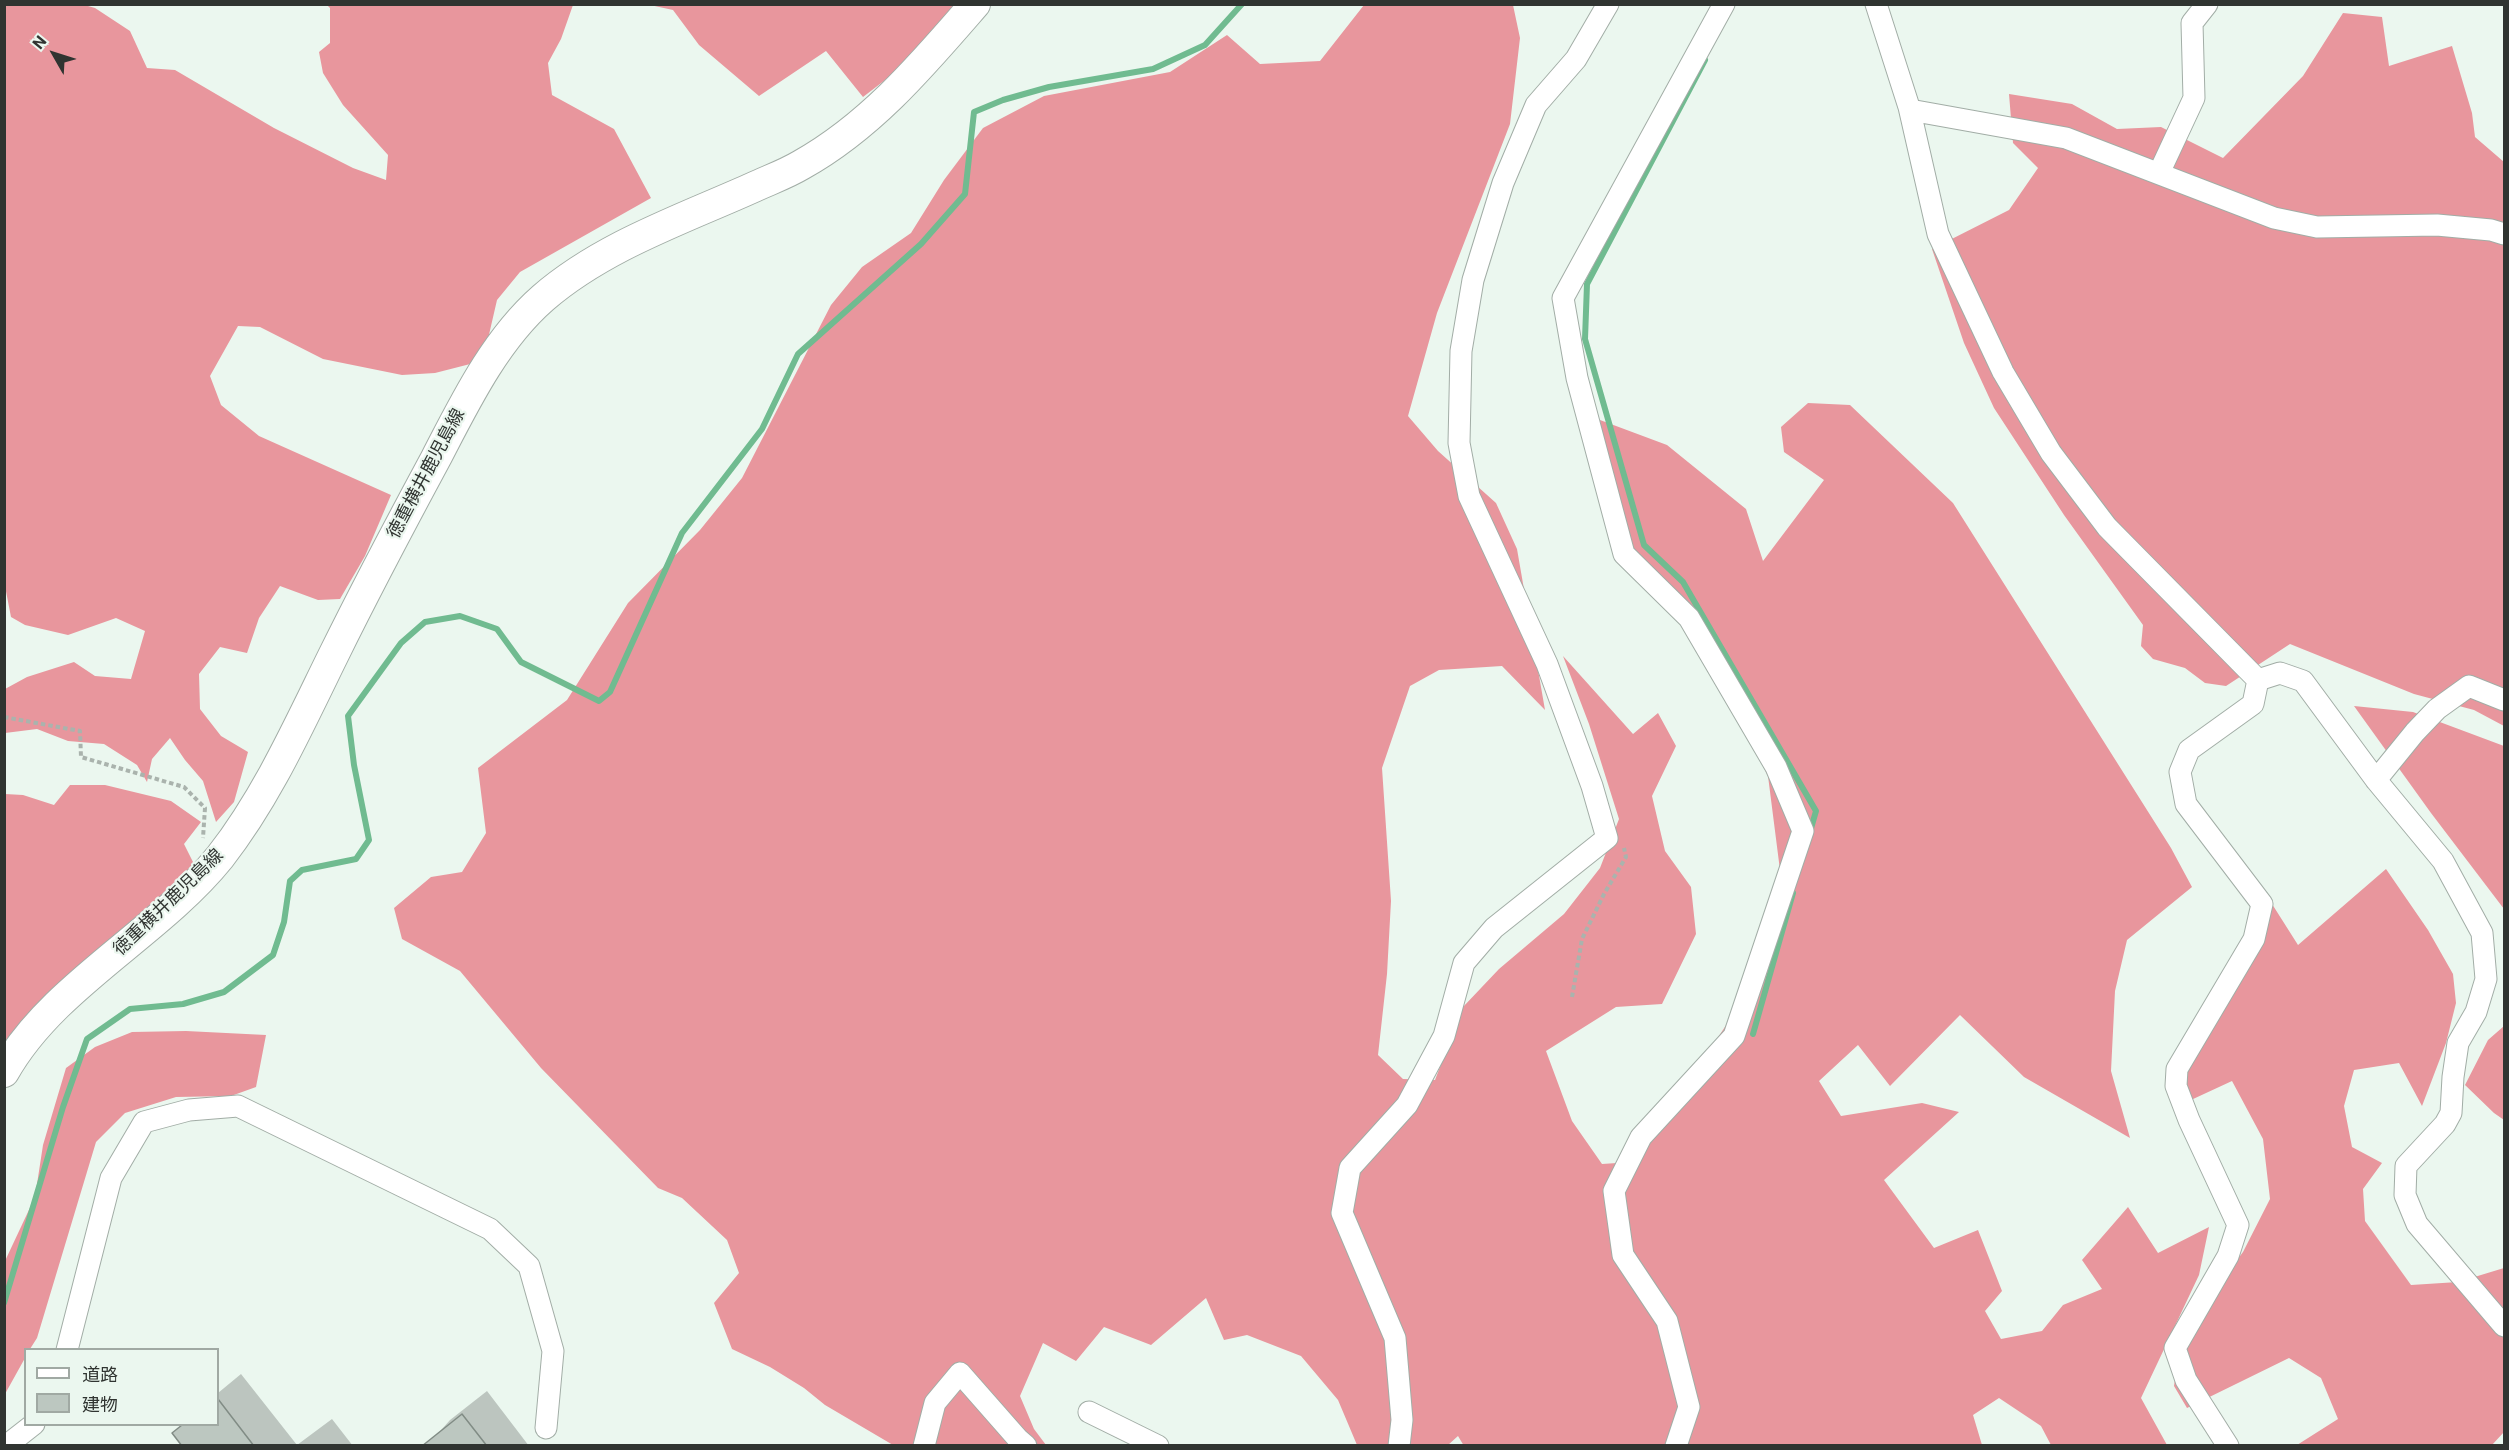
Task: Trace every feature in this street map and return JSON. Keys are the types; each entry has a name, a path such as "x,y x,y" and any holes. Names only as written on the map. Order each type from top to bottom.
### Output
{"main road":[{"name":"徳重横井鹿児島線","path":"4,1072 47,1014 134,940 219,859 258,801 371,579 463,406 502,344 522,320 543,298 579,270 626,244 797,168 844,139 915,74 975,4"}],"street":[{"path":"1399,1446 1402,1420 1395,1338 1342,1213 1350,1168 1407,1105 1444,1036 1464,963 1494,928 1607,838 1592,786 1547,664 1469,496 1459,443 1462,341 1473,280 1503,183 1536,105 1576,59 1608,4"},
{"path":"1676,1446 1689,1407 1667,1321 1623,1255 1614,1191 1641,1137 1734,1036 1764,954 1803,831 1776,767 1689,618 1624,554 1577,378 1563,298 1724,4"},
{"path":"1876,4 1910,110 1938,234 2003,372 2051,453 2107,527 2258,680"},
{"path":"2159,173 2194,98 2192,23 2207,4"},
{"path":"1910,110 2066,138 2274,218 2317,227 2437,225 2491,230 2505,234"},
{"path":"2258,680 2280,673 2303,681 2376,780 2443,861 2482,933 2486,979 2476,1012 2458,1043 2451,1113 2445,1124 2406,1166 2405,1195 2417,1224 2505,1326"},
{"path":"2228,1446 2186,1380 2175,1348 2228,1256 2238,1225 2184,1109 2176,1086 2177,1069 2254,939 2262,904 2186,804 2180,772 2189,750 2253,704 2258,680"},
{"path":"2376,780 2437,709 2469,686 2505,700"},
{"path":"68,1348 111,1178 144,1122 189,1110 238,1106 490,1229 530,1266 553,1351 546,1428"},
{"path":"924,1446 935,1404 960,1372 1026,1446"},
{"path":"1089,1412 1158,1446"},
{"path":"6,1446 33,1426"}],"path":[{"path":"4,717 80,731 81,757 184,787 205,808 201,876"},
{"path":"1572,997 1582,939 1604,894 1626,857 1624,846"}],"shaded area":[{"path":"81,4 95,8 130,31 147,68 175,70 274,128 353,168 386,180 388,155 343,105 323,73 319,52 330,43 330,8 327,5 573,5 561,39 548,63 552,95 614,129 651,198 520,272 497,300 488,339 478,362 435,373 402,375 323,359 260,327 238,326 210,376 221,405 259,436 391,495 365,556 340,599 318,600 280,586 259,618 247,653 220,647 199,674 200,709 221,736 248,752 234,802 216,822 203,781 170,738 152,759 147,782 137,765 104,744 68,741 37,729 5,733 5,689 27,677 74,662 95,676 131,679 145,631 116,618 68,635 25,625 11,617 4,581 4,5"},
{"path":"650,5 961,5 902,67 863,97 826,51 759,96 699,45 673,10"},
{"path":"1364,5 1513,5 1520,38 1510,124 1437,313 1408,416 1438,451 1496,503 1517,549 1545,710 1502,666 1439,670 1410,686 1382,768 1391,901 1387,974 1378,1055 1403,1079 1435,1080 1463,1007 1499,969 1564,914 1600,868 1619,819 1589,724 1563,656 1633,734 1658,713 1676,746 1652,796 1665,851 1691,887 1696,934 1662,1004 1616,1007 1546,1051 1572,1121 1602,1164 1632,1162 1666,1117 1768,961 1781,878 1768,776 1708,659 1652,589 1605,498 1600,420 1667,445 1746,509 1763,561 1824,480 1784,452 1781,427 1808,403 1850,405 1953,503 2171,848 2192,887 2127,940 2115,991 2111,1071 2130,1138 2024,1077 1960,1015 1890,1086 1858,1045 1819,1081 1841,1116 1922,1103 1959,1112 1884,1180 1934,1248 1978,1230 2002,1291 1985,1311 2001,1339 2042,1331 2063,1305 2102,1289 2082,1260 2128,1207 2158,1253 2209,1227 2199,1275 2141,1398 2167,1445 2051,1445 2041,1426 1999,1398 1973,1415 1982,1445 1464,1446 1458,1436 1448,1445 1357,1445 1338,1400 1301,1356 1247,1335 1224,1340 1206,1298 1151,1345 1104,1327 1076,1361 1043,1343 1020,1396 1034,1429 1046,1445 893,1445 825,1405 804,1388 770,1367 732,1349 714,1303 739,1273 727,1240 682,1198 658,1188 541,1068 460,971 402,939 394,908 431,877 462,872 486,833 478,768 567,700 628,603 700,530 742,478 831,305 862,267 911,233 944,180 983,128 1044,96 1170,72 1227,35 1260,64 1320,61"},
{"path":"2343,13 2382,17 2389,66 2452,46 2472,113 2475,137 2504,162 2504,726 2474,710 2414,694 2290,644 2226,686 2205,683 2185,668 2153,659 2141,646 2143,625 2064,515 1994,408 1964,343 1932,249 2009,210 2038,168 2013,143 2009,94 2072,104 2117,129 2161,127 2223,158 2303,76"},
{"path":"2354,706 2413,712 2504,746 2504,909 2431,813"},
{"path":"70,785 105,785 171,801 201,822 184,844 194,864 5,1051 5,794 23,795 54,805"},
{"path":"2386,869 2428,930 2453,974 2456,1003 2446,1043 2422,1106 2399,1063 2354,1070 2344,1106 2352,1147 2382,1163 2363,1189 2365,1221 2411,1285 2458,1282 2504,1268 2504,1432 2492,1445 2297,1445 2338,1419 2321,1378 2289,1358 2187,1408 2174,1386 2179,1352 2192,1320 2243,1252 2270,1199 2263,1139 2232,1081 2178,1106 2165,1079 2250,927 2253,874 2298,945"},
{"path":"2504,1026 2504,1120 2465,1085 2488,1040"},
{"path":"186,1031 266,1035 256,1087 231,1096 176,1097 125,1113 96,1142 37,1338 31,1348 24,1348 24,1360 5,1394 5,1261 35,1197 43,1145 66,1068 95,1047 132,1032"}],"building":[{"path":"219,1400 254,1446 182,1446 172,1433 181,1426 219,1426"},
{"path":"462,1414 487,1446 422,1446"}],"waterway":[{"path":"4,1303 63,1107 87,1039 130,1009 183,1004 224,992 273,955 284,922 290,881 302,870 356,859 369,840 354,765 348,716 401,643 425,622 460,616 497,629 521,662 599,701 610,692 682,533 762,429 798,354 921,244 965,194 974,112 1003,100 1049,87 1153,69 1205,45 1242,4"},
{"path":"1705,60 1587,284 1585,339 1644,545 1683,582 1816,811 1810,832"},
{"path":"1753,1034 1793,893"}]}
